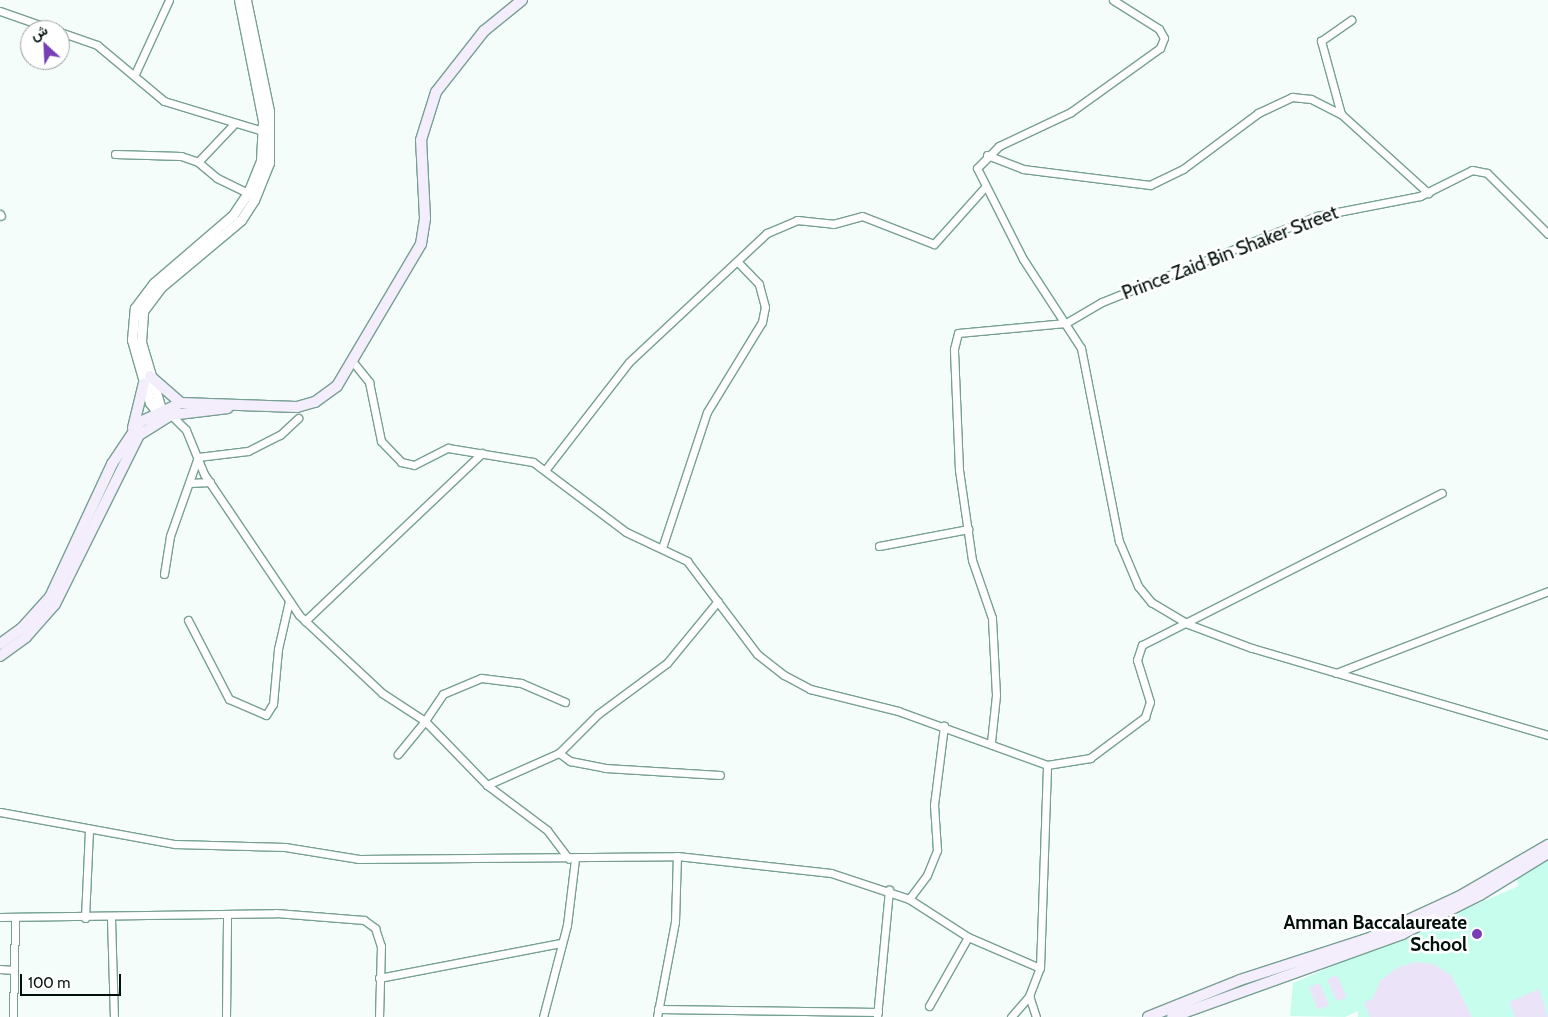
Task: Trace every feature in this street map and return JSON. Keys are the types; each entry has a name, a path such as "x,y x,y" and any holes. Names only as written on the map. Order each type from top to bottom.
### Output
{"main road":[{"path":"0,644 21,629 50,596 133,428 147,379 180,403 274,410 308,405 333,389 353,362 421,244 425,218 421,140 436,92 484,31 522,0"},
{"path":"133,428 180,403"},
{"path":"0,656 26,638 55,604 131,445 158,415 239,407"},
{"path":"1148,1017 1240,980 1367,939 1469,892 1548,845"},
{"path":"1172,1017 1402,934 1480,896 1548,853"}],"street":[{"path":"135,74 169,0"},
{"path":"158,415 131,330 139,300 226,223 248,193 260,160 263,131 239,0"},
{"path":"147,379 140,332 146,306 161,287 234,228 254,200 268,170 270,120 246,0"},
{"path":"1113,0 1160,29 1164,41 1160,48 1071,112 987,155 977,168 1023,260 1081,348 1126,564 1151,602 1188,624 1336,673 1548,736"},
{"path":"0,11 88,40 135,74 164,102 263,131"},
{"path":"1341,114 1321,41 1351,20"},
{"path":"987,155 1023,169 1150,185 1183,169 1281,99 1311,99 1341,114 1428,193"},
{"path":"198,162 234,124"},
{"path":"115,154 181,156 198,162 216,178 248,193"},
{"name":"Prince Zaid Bin Shaker Street","path":"1066,323 1114,297 1317,216 1428,193 1466,172 1481,170 1548,234"},
{"path":"546,469 629,362 738,262 764,235 797,220 833,224 862,216 928,244 937,243 985,187"},
{"path":"662,548 707,412 762,322 765,307 759,284 738,262"},
{"path":"991,742 996,695 992,618 972,560 957,450 954,337 968,330 1066,323"},
{"path":"353,362 369,382 381,441 401,462 414,465 448,448 525,459 546,469 626,532 687,561 757,654 784,675 810,688 944,726 991,742 1047,765 1090,758 1142,722 1150,702 1137,651 1188,624 1200,613 1442,493"},
{"path":"171,415 186,430 210,482 289,601 305,621 382,693 426,721 487,785 547,830 572,859 561,943 542,1017"},
{"path":"198,457 248,451 280,435 298,418"},
{"path":"305,621 482,453"},
{"path":"164,574 170,536 198,457"},
{"path":"189,484 210,482"},
{"path":"879,546 968,529"},
{"path":"1336,673 1548,592"},
{"path":"188,620 229,699 266,715 274,704 278,649 289,601"},
{"path":"487,785 559,753 598,714 678,652 718,601"},
{"path":"398,754 426,721 443,694 481,678 521,683 565,702"},
{"path":"909,899 935,859 935,788 944,726"},
{"path":"559,753 570,761 605,768 720,775"},
{"path":"1011,1017 1029,996 1040,968 1047,765"},
{"path":"0,812 89,832 175,844 285,847 359,858 485,854 572,859 677,856 831,873 889,890 909,899 968,936 1040,968"},
{"path":"85,918 89,832"},
{"path":"657,1017 675,922 677,856"},
{"path":"658,1008 878,1014 889,890"},
{"path":"0,917 112,918 308,913 364,920 379,936 379,1017"},
{"path":"226,1017 227,914"},
{"path":"13,1017 15,918"},
{"path":"112,918 114,1017"},
{"path":"929,1006 968,936"},
{"path":"379,978 561,943"},
{"path":"0,969 14,970"},
{"path":"1029,996 1036,1017"}],"shaded area":[{"name":"Amman Baccalaureate School","path":"1548,856 1548,1017 1358,1017 1358,1011 1345,1017 1290,1016 1293,983 1519,886 1515,876"},
{"path":"1416,962 1433,964 1451,975 1472,1017 1370,1017 1364,1003 1373,998 1380,981 1398,967"},
{"path":"1337,975 1347,997 1337,1001 1327,979"},
{"path":"1320,983 1329,1005 1318,1010 1309,987"},
{"path":"1539,989 1548,1017 1515,1017 1509,1002"}],"place":[{"name":"Amman Baccalaureate School","path":"1477,934"}]}
